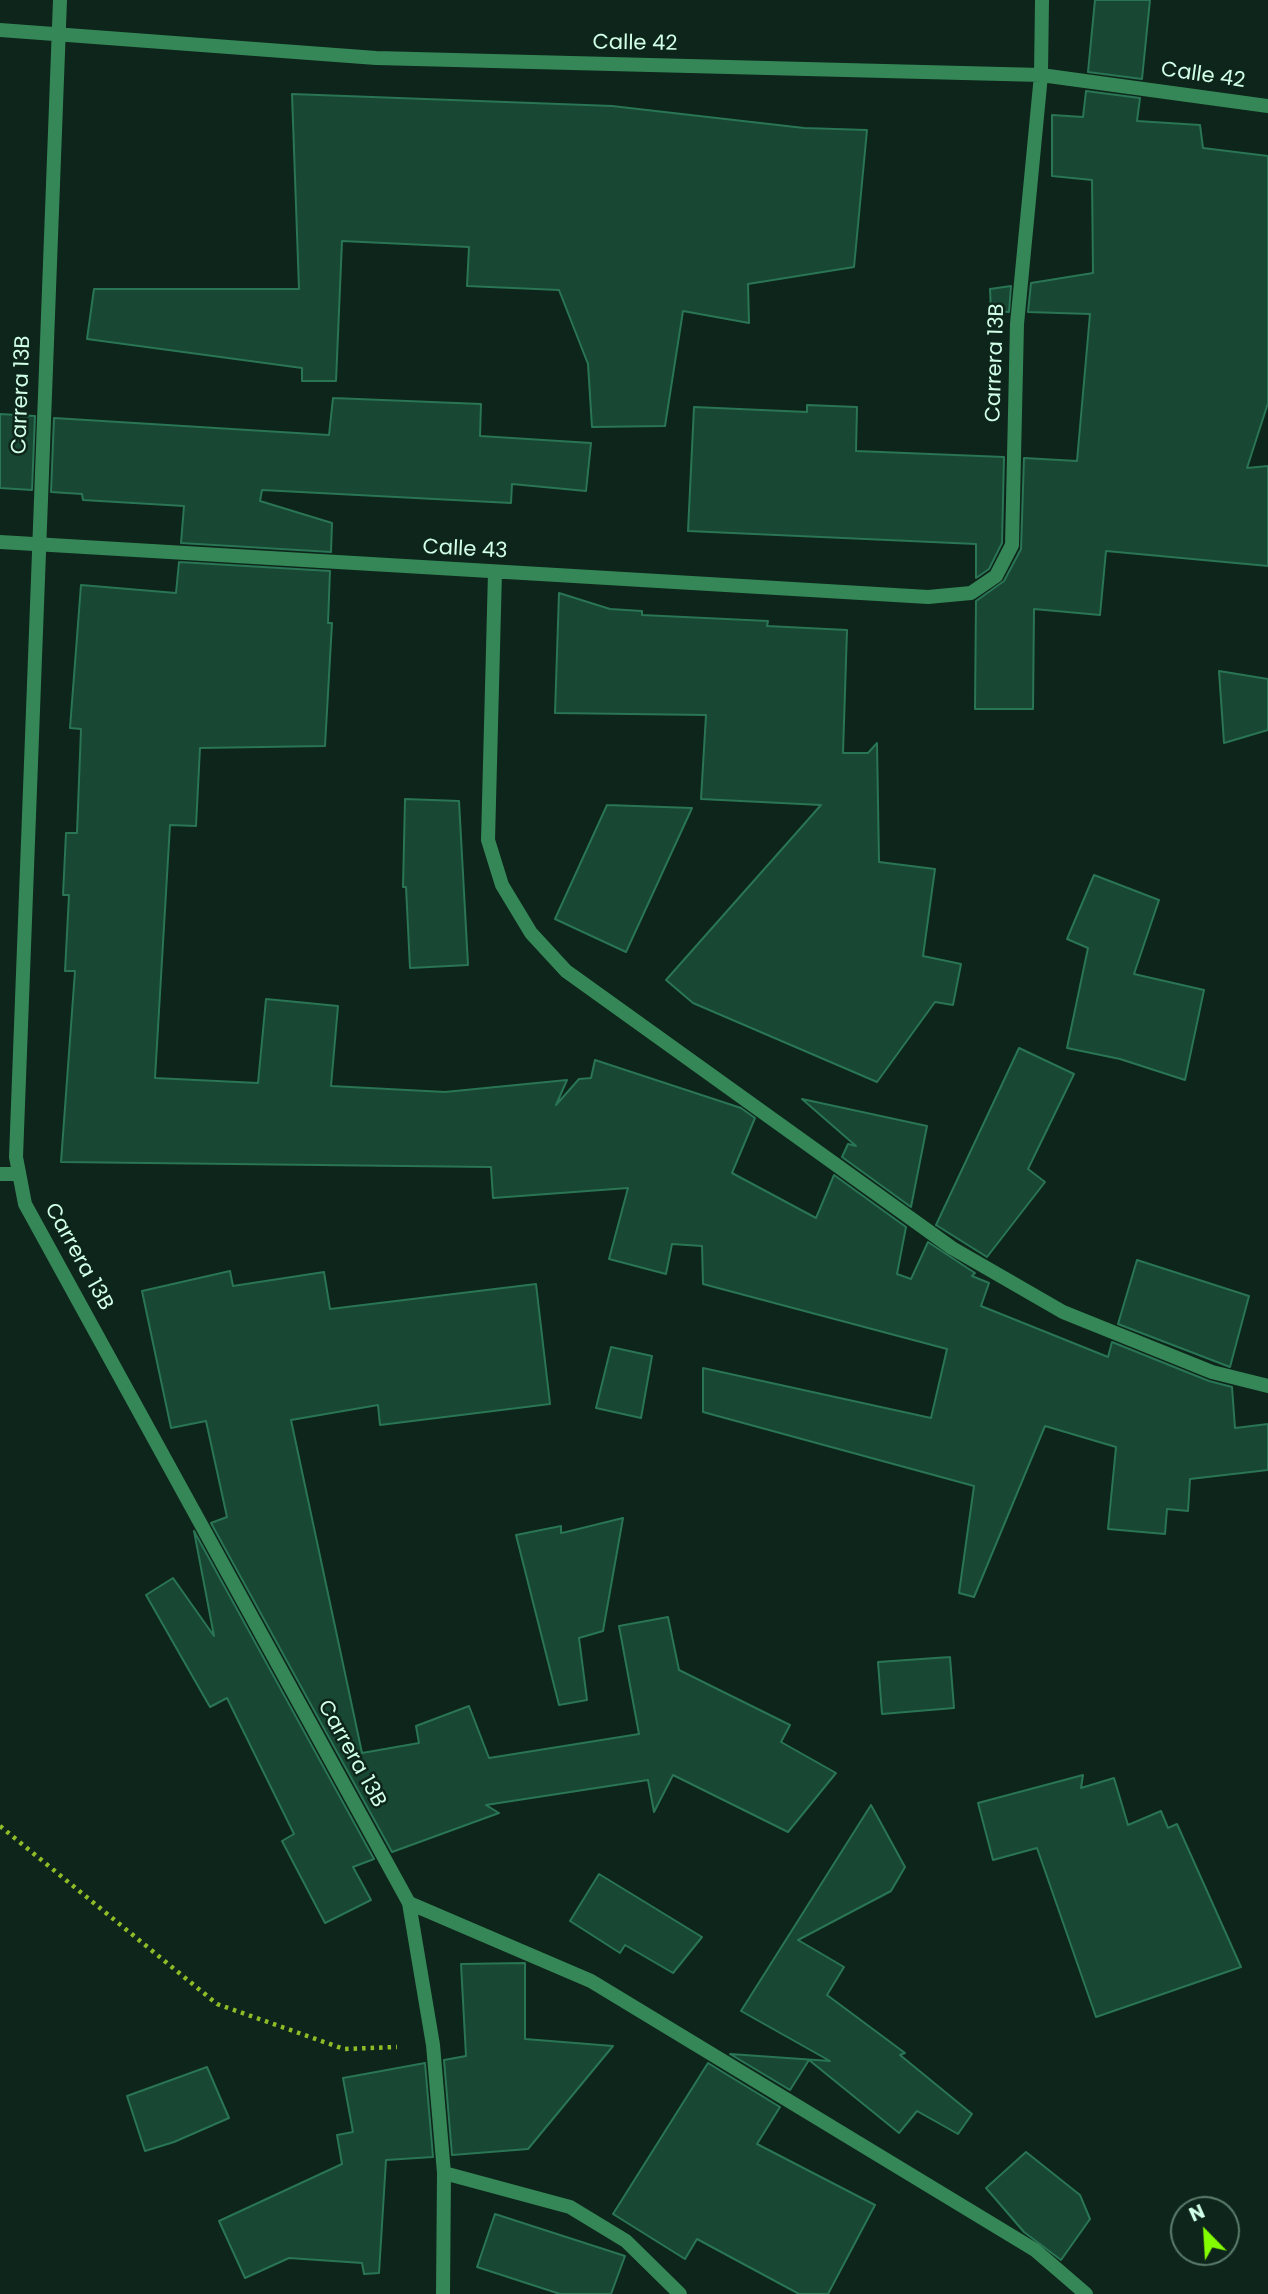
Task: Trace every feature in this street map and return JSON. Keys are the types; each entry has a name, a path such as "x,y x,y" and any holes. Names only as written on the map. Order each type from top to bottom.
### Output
{"street":[{"name":"Carrera 13B","path":"60,0 16,1143 19,1174 25,1204 409,1903 433,2045 444,2173 443,2294"},
{"name":"Carrera 13B","path":"928,597 971,593 996,576 1012,545 1017,324 1041,75 1042,0"},
{"name":"Calle 42","path":"0,30 376,58 1041,75 1268,106"},
{"name":"Calle 43","path":"0,542 928,597"},
{"path":"495,572 488,840 509,897 531,933 566,971 952,1248 1063,1312 1212,1372 1268,1386"},
{"path":"0,1174 19,1174"},
{"path":"409,1903 591,1981 1035,2250 1086,2294"},
{"path":"444,2173 570,2207 626,2241 680,2294"}],"path":[{"path":"0,1826 218,2004 344,2049 433,2045"}],"building":[{"path":"1095,0 1150,0 1142,79 1088,72"},
{"path":"1086,91 1140,98 1137,121 1200,125 1203,148 1268,156 1268,403 1247,468 1268,466 1268,566 1106,551 1100,615 1034,609 1033,709 975,709 976,601 1004,581 1021,549 1024,458 1077,461 1090,314 1028,312 1031,283 1093,273 1092,180 1052,176 1052,115 1083,117"},
{"path":"292,94 612,106 804,128 867,130 854,267 748,284 749,323 683,311 665,426 592,427 588,364 559,290 467,286 469,247 342,241 336,381 302,381 302,368 87,339 94,289 299,289"},
{"path":"1011,286 1009,312 991,311 990,289"},
{"path":"333,398 481,404 480,436 591,443 586,491 512,484 511,503 262,490 260,501 332,523 331,552 181,543 184,506 83,500 82,494 51,492 54,418 329,435"},
{"path":"807,405 857,407 856,451 1004,457 1002,543 989,569 976,578 976,544 688,531 694,407 807,412"},
{"path":"0,414 35,416 32,490 0,488"},
{"path":"179,562 330,571 328,623 332,623 325,746 200,748 196,826 170,825 155,1078 258,1083 266,999 338,1006 331,1086 445,1092 567,1080 556,1105 579,1079 591,1078 595,1060 741,1108 755,1118 732,1173 816,1218 834,1175 906,1227 897,1274 911,1279 928,1242 975,1273 972,1276 989,1283 981,1306 1108,1357 1112,1342 1209,1381 1232,1387 1235,1428 1268,1424 1268,1470 1190,1479 1188,1511 1167,1509 1165,1534 1108,1529 1116,1447 1045,1426 974,1597 959,1593 974,1486 703,1412 703,1368 931,1418 947,1349 703,1284 702,1246 672,1244 666,1274 609,1259 628,1188 493,1198 491,1167 61,1162 75,971 65,971 69,895 63,895 66,833 77,833 81,729 70,728 81,585 176,593"},
{"path":"559,593 610,609 642,611 642,615 768,621 767,626 847,630 843,753 868,753 877,743 879,862 935,869 923,956 961,964 953,1005 935,1002 877,1082 693,1003 666,980 821,805 701,799 706,715 555,713"},
{"path":"1219,671 1268,679 1268,730 1224,743"},
{"path":"405,799 459,801 468,965 410,968 406,887 403,887"},
{"path":"607,805 692,808 626,952 555,919"},
{"path":"1094,875 1159,900 1134,974 1204,990 1185,1080 1120,1059 1067,1048 1088,948 1067,939"},
{"path":"1019,1048 1074,1074 1028,1169 1045,1182 987,1257 936,1225"},
{"path":"802,1099 927,1126 911,1207 842,1157 848,1144 856,1146"},
{"path":"1137,1260 1249,1296 1230,1367 1118,1324"},
{"path":"230,1271 233,1286 324,1272 330,1309 536,1284 550,1404 380,1425 378,1405 291,1420 362,1753 419,1743 416,1726 469,1706 489,1758 639,1734 619,1626 668,1617 679,1670 790,1725 781,1742 836,1773 788,1832 673,1775 654,1812 648,1780 486,1805 499,1813 392,1852 211,1523 227,1517 206,1421 171,1428 142,1291"},
{"path":"611,1347 652,1356 641,1418 596,1408"},
{"path":"623,1518 603,1631 579,1638 587,1700 559,1705 516,1535 561,1526 561,1533"},
{"path":"194,1531 374,1859 353,1867 371,1900 325,1923 282,1841 294,1834 227,1698 210,1707 146,1595 173,1578 214,1636"},
{"path":"950,1657 954,1708 882,1714 878,1662"},
{"path":"1083,1775 1081,1788 1114,1778 1128,1825 1161,1811 1168,1828 1177,1824 1241,1967 1096,2017 1037,1848 993,1860 978,1803"},
{"path":"871,1805 905,1867 891,1891 798,1940 844,1967 827,1995 905,2053 900,2055 972,2114 958,2134 917,2111 899,2133 809,2060 790,2090 730,2054 830,2061 741,2011"},
{"path":"599,1874 702,1937 673,1973 625,1945 620,1953 570,1921"},
{"path":"525,1963 525,2039 613,2046 528,2149 452,2155 444,2060 466,2056 461,1964"},
{"path":"425,2063 433,2157 386,2160 379,2273 364,2274 362,2263 289,2258 245,2278 219,2221 342,2164 337,2135 353,2132 343,2078"},
{"path":"708,2063 780,2107 757,2144 875,2205 828,2294 799,2294 697,2239 685,2259 613,2214"},
{"path":"207,2067 229,2118 174,2142 145,2151 127,2096"},
{"path":"1026,2152 1080,2195 1090,2219 1061,2260 1024,2232 986,2188"},
{"path":"495,2214 625,2256 611,2294 560,2294 477,2267"}]}
